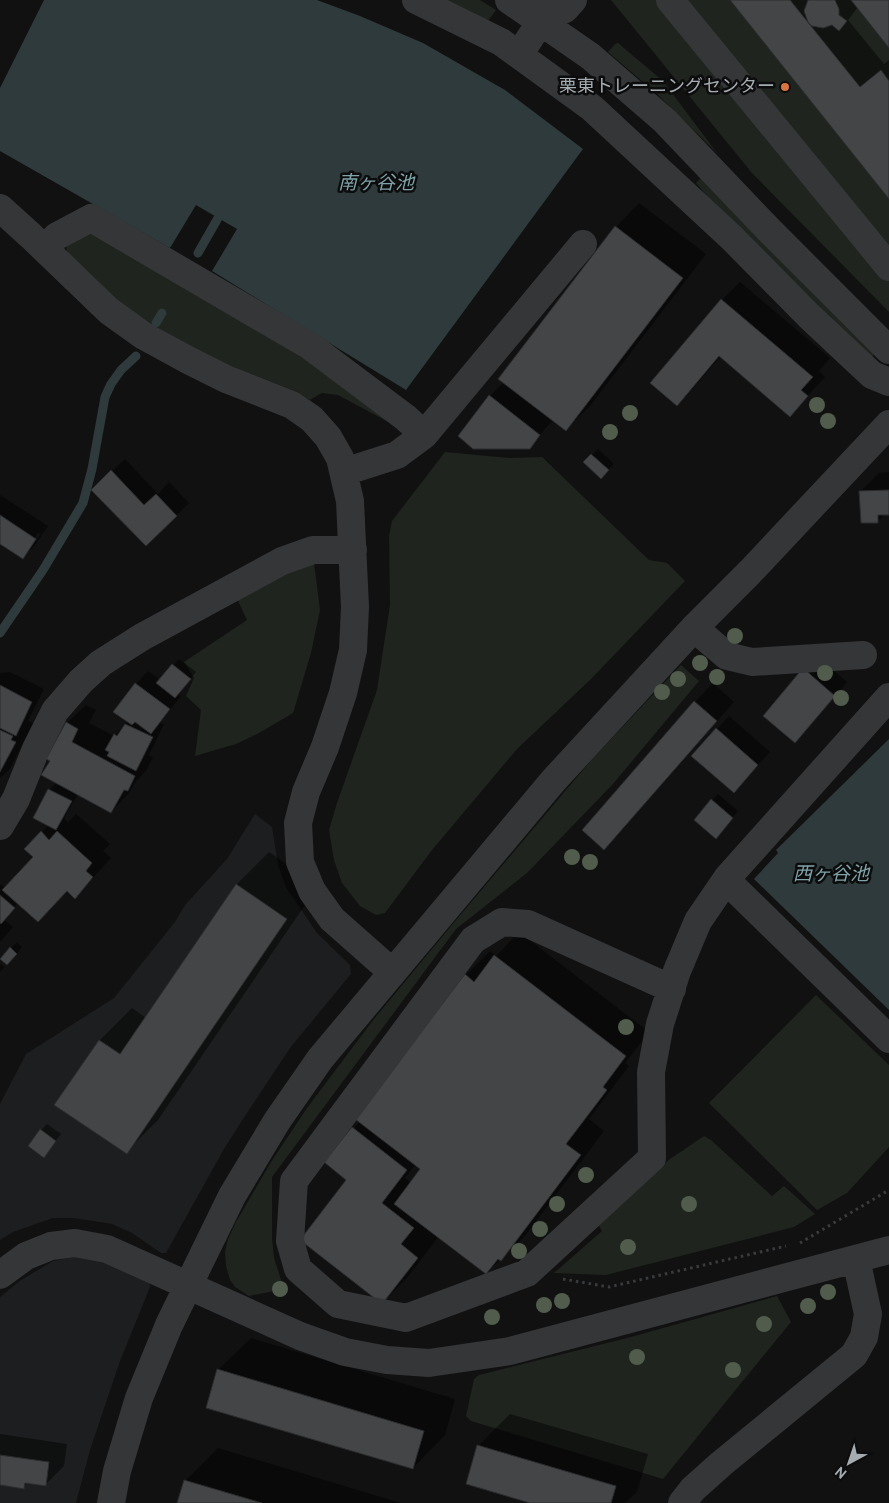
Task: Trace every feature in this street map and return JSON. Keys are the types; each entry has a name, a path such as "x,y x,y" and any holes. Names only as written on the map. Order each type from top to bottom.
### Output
{"street":[{"path":"416,0 501,42 592,108 712,219 872,375 889,382"},
{"path":"510,0 545,10 565,9 573,0"},
{"path":"670,0 889,267"},
{"path":"519,55 545,10"},
{"path":"545,10 590,56 665,122 769,230 889,350"},
{"path":"0,208 109,311 144,336 226,379 292,405 312,419 328,437 340,458 350,501 355,607 353,650 343,693 325,747 306,792 298,823 300,862 312,891 332,919 392,972"},
{"path":"45,249 57,236 90,218 310,346 406,418 424,435"},
{"path":"344,472 397,455 424,435 583,244"},
{"path":"110,1503 117,1471 139,1398 169,1325 232,1196 277,1121 320,1059 553,781 694,628 754,568 889,424"},
{"path":"0,826 16,798 36,749 55,711 81,681 101,663 142,637 282,561 313,550 353,550"},
{"path":"694,628 727,656 752,662 863,655"},
{"path":"672,989 528,924 502,922 473,940 294,1181 290,1241 298,1268 338,1304 406,1318 527,1273 652,1158 651,1072 660,1024 698,921 726,880 889,697"},
{"path":"726,880 889,1039"},
{"path":"0,1275 26,1256 51,1246 75,1243 107,1249 300,1336 345,1352 387,1360 429,1363 510,1351 889,1250"},
{"path":"682,1503 693,1489 721,1464 854,1355 864,1337 868,1314 856,1259"}],"path":[{"path":"527,1273 609,1286 801,1243 889,1190"}],"shaded area":[{"path":"445,0 480,0 496,10 488,21"},
{"name":"栗東トレーニングセンター","path":"611,0 889,0 889,312 752,173"},
{"path":"618,43 663,81 717,153 657,94 608,52"},
{"path":"701,178 872,351 874,355 871,358 719,210 696,183"},
{"path":"91,232 297,349 392,424 338,395 322,393 310,400 298,392 215,360 178,340 122,305 67,253 66,242"},
{"path":"445,452 509,458 542,457 649,560 667,563 685,581 591,679 517,749 432,850 385,913 376,915 360,906 342,883 334,860 329,830 377,690 390,605 389,536 392,521"},
{"path":"314,563 320,610 311,653 293,713 236,744 195,756 201,710 186,696 194,678 184,662 247,620 237,599 301,566"},
{"path":"681,665 699,681 613,784 527,873 456,929 272,1177 272,1238 274,1258 284,1289 249,1296 235,1287 230,1280 226,1266 225,1252 228,1239 271,1162 307,1108 374,1019 451,926 594,757"},
{"path":"255,814 272,827 278,865 286,887 317,933 350,965 351,974 290,1048 224,1149 166,1253 161,1253 132,1233 112,1224 74,1218 53,1218 13,1232 0,1240 0,1104 26,1054 114,998 175,922 185,905 227,859"},
{"path":"816,995 889,1065 889,1147 847,1193 817,1210 709,1103"},
{"path":"704,1136 711,1140 772,1196 784,1186 815,1214 794,1227 606,1275 554,1273 602,1231 597,1222 670,1159"},
{"path":"85,1255 149,1279 150,1287 120,1361 90,1450 76,1503 0,1503 0,1297 21,1280 53,1261"},
{"path":"777,1296 791,1322 663,1479 471,1421 466,1416 474,1379 479,1375 631,1337"}],"water":[{"name":"南ヶ谷池","path":"44,0 317,0 423,43 505,90 583,149 406,390 212,271 237,229 196,205 170,248 0,151 0,88"},
{"name":"西ヶ谷池","path":"889,739 889,1010 754,879 778,853 776,850"}],"building":[{"path":"730,0 790,0 860,87 881,70 889,81 889,199"},
{"path":"808,0 835,0 839,9 839,15 847,21 839,31 832,25 823,28 812,26 808,22 804,11"},
{"path":"851,0 889,0 889,48"},
{"path":"615,226 683,278 566,431 498,379"},
{"path":"721,299 813,377 801,390 808,396 790,417 719,356 677,406 650,383"},
{"path":"489,395 540,435 530,449 473,449 458,436"},
{"path":"591,454 609,470 601,479 583,462"},
{"path":"111,470 144,505 156,494 177,516 146,546 91,490"},
{"path":"889,490 889,515 878,515 878,523 861,523 859,491"},
{"path":"0,515 36,539 23,559 0,544"},
{"path":"172,664 191,679 175,698 156,683"},
{"path":"803,668 835,696 795,743 763,716"},
{"path":"135,683 170,709 151,734 135,722 132,725 113,712"},
{"path":"0,685 32,702 16,736 0,728"},
{"path":"694,701 717,721 604,850 582,830"},
{"path":"66,722 78,729 72,742 135,776 128,791 124,790 111,813 41,775 50,761 46,759"},
{"path":"125,724 153,737 136,771 107,756 109,752 105,750 114,734 117,736"},
{"path":"716,728 758,765 734,793 691,756"},
{"path":"0,730 13,736 11,740 16,742 0,772"},
{"path":"48,789 72,801 56,830 33,818"},
{"path":"711,799 733,818 716,839 694,820"},
{"path":"41,831 49,840 57,831 92,863 86,871 93,877 75,899 67,891 38,922 2,890 33,857 24,849"},
{"path":"236,884 287,919 127,1154 54,1105 99,1040 120,1054"},
{"path":"0,895 15,908 1,924 0,923"},
{"path":"10,947 17,954 7,965 0,959"},
{"path":"494,955 626,1056 603,1087 607,1090 566,1144 581,1155 501,1261 498,1259 486,1274 394,1204 420,1169 355,1119 465,974 474,982"},
{"path":"352,1127 407,1170 382,1203 414,1228 401,1244 418,1258 382,1304 300,1240 346,1180 324,1162"},
{"path":"40,1129 56,1141 44,1158 28,1146"},
{"path":"217,1369 424,1431 413,1469 206,1408"},
{"path":"477,1445 616,1486 611,1503 530,1503 466,1484"},
{"path":"0,1455 49,1462 46,1486 25,1483 24,1489 0,1485"},
{"path":"184,1480 262,1503 177,1503"}],"waterway":[{"path":"198,253 218,218"},
{"path":"156,323 162,313"},
{"path":"0,633 43,570 83,503 92,469 105,397 121,370 136,356"}],"place":[{"name":"栗東トレーニングセンター","path":"785,87"}]}
